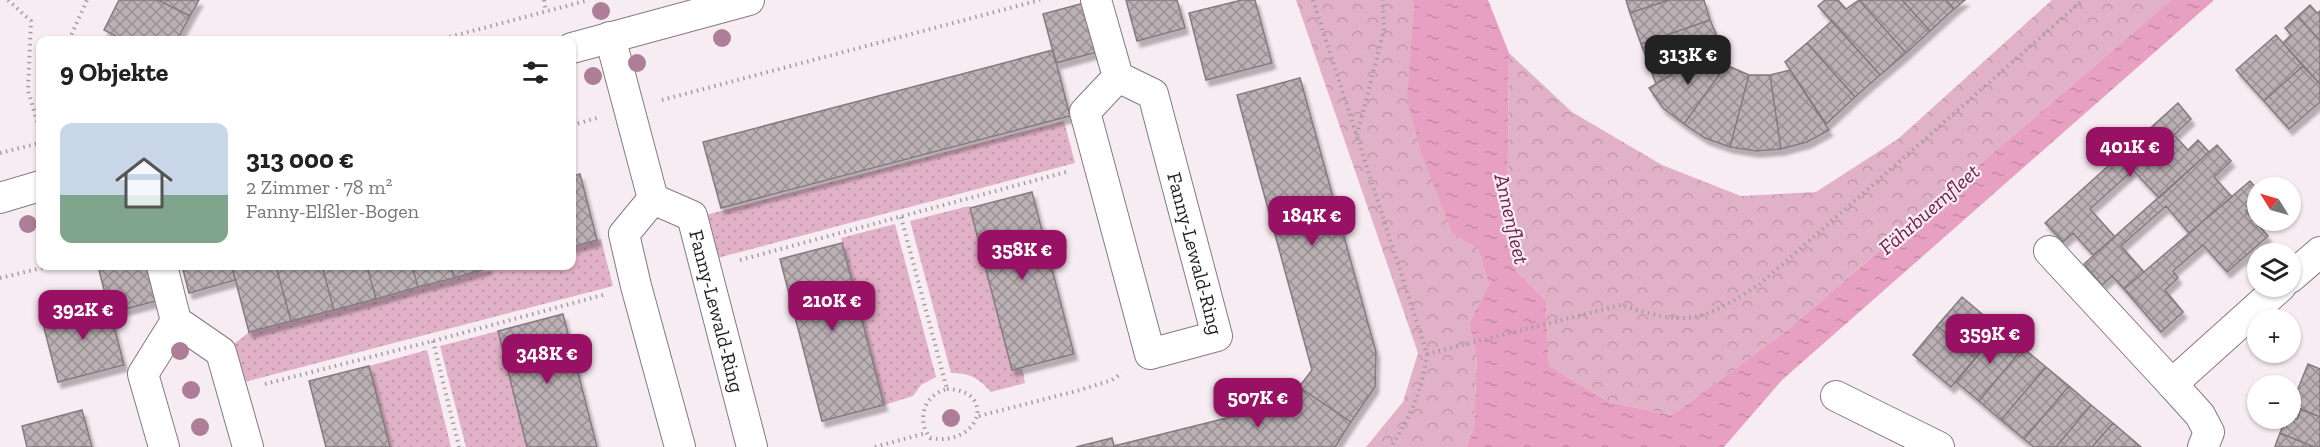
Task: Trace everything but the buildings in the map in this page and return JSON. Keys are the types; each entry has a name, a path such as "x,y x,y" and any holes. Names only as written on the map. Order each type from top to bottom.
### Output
{"street":[{"path":"576,47 749,0"},
{"path":"1096,0 1118,76 1085,112 1150,354"},
{"path":"610,37 653,199 624,234 680,447"},
{"name":"Fanny-Lewald-Ring","path":"1118,76 1153,94 1217,336 1150,354"},
{"path":"0,198 36,187"},
{"name":"Fanny-Lewald-Ring","path":"653,199 692,216 752,447"},
{"path":"2049,251 2200,415 2209,432 2203,447"},
{"path":"2301,270 2319,256"},
{"path":"163,270 176,321 221,352 248,447"},
{"path":"2172,384 2270,297"},
{"path":"164,447 143,374 176,321"},
{"path":"1836,396 1939,447"}],"path":[{"path":"8,0 31,21 28,90 36,118"},
{"path":"71,36 87,0"},
{"path":"544,0 546,12"},
{"path":"453,36 589,0"},
{"path":"576,124 1040,0"},
{"path":"1313,0 1427,354 1423,379 1413,410 1391,447"},
{"path":"1357,135 1384,30 1383,0"},
{"path":"1427,354 1621,305 1651,314 1685,318 1724,307 1760,284 2083,0"},
{"path":"0,153 36,144"},
{"path":"705,269 1099,164"},
{"path":"901,217 947,388"},
{"path":"0,278 36,269"},
{"path":"233,393 636,286"},
{"path":"434,341 459,447"},
{"path":"979,416 1112,380 1150,354"},
{"path":"947,388 957,389 968,396 979,416 976,429 964,439 950,444 930,438 923,423 923,408 930,398 947,388"},
{"path":"876,447 926,433"}],"green space":[{"path":"1296,0 1412,0 1453,235 1478,249 1489,284 1469,323 1477,354 1474,428 1466,447 1366,447 1403,402 1418,353"},
{"path":"2052,0 2171,0 1786,331 1672,415 1609,402 1549,366 1546,300 1515,269 1507,242 1509,53 1572,112 1662,165 1741,196 1816,192 1898,139"},
{"path":"1064,121 1075,163 714,259 702,216"},
{"path":"969,206 1012,369 1022,367 1025,383 991,392 973,377 951,373 910,221"},
{"path":"895,224 936,377 921,385 913,396 884,405 841,238"},
{"path":"601,239 613,286 244,382 233,345 249,332 485,270 576,270 576,245"},
{"path":"498,331 527,447 466,447 440,346"},
{"path":"427,350 451,447 390,447 369,366"}],"water":[{"name":"Fährbuernfleet","path":"1412,0 1488,0 1509,53 1507,242 1515,269 1546,300 1549,366 1609,402 1672,415 1786,331 2171,0 2214,0 1782,380 1724,447 1466,447 1474,428 1477,355 1469,323 1489,284 1478,249 1453,235 1421,152 1407,99 1414,9"}],"water label":[{"name":"Annenfleet","path":"1512,219"}]}
